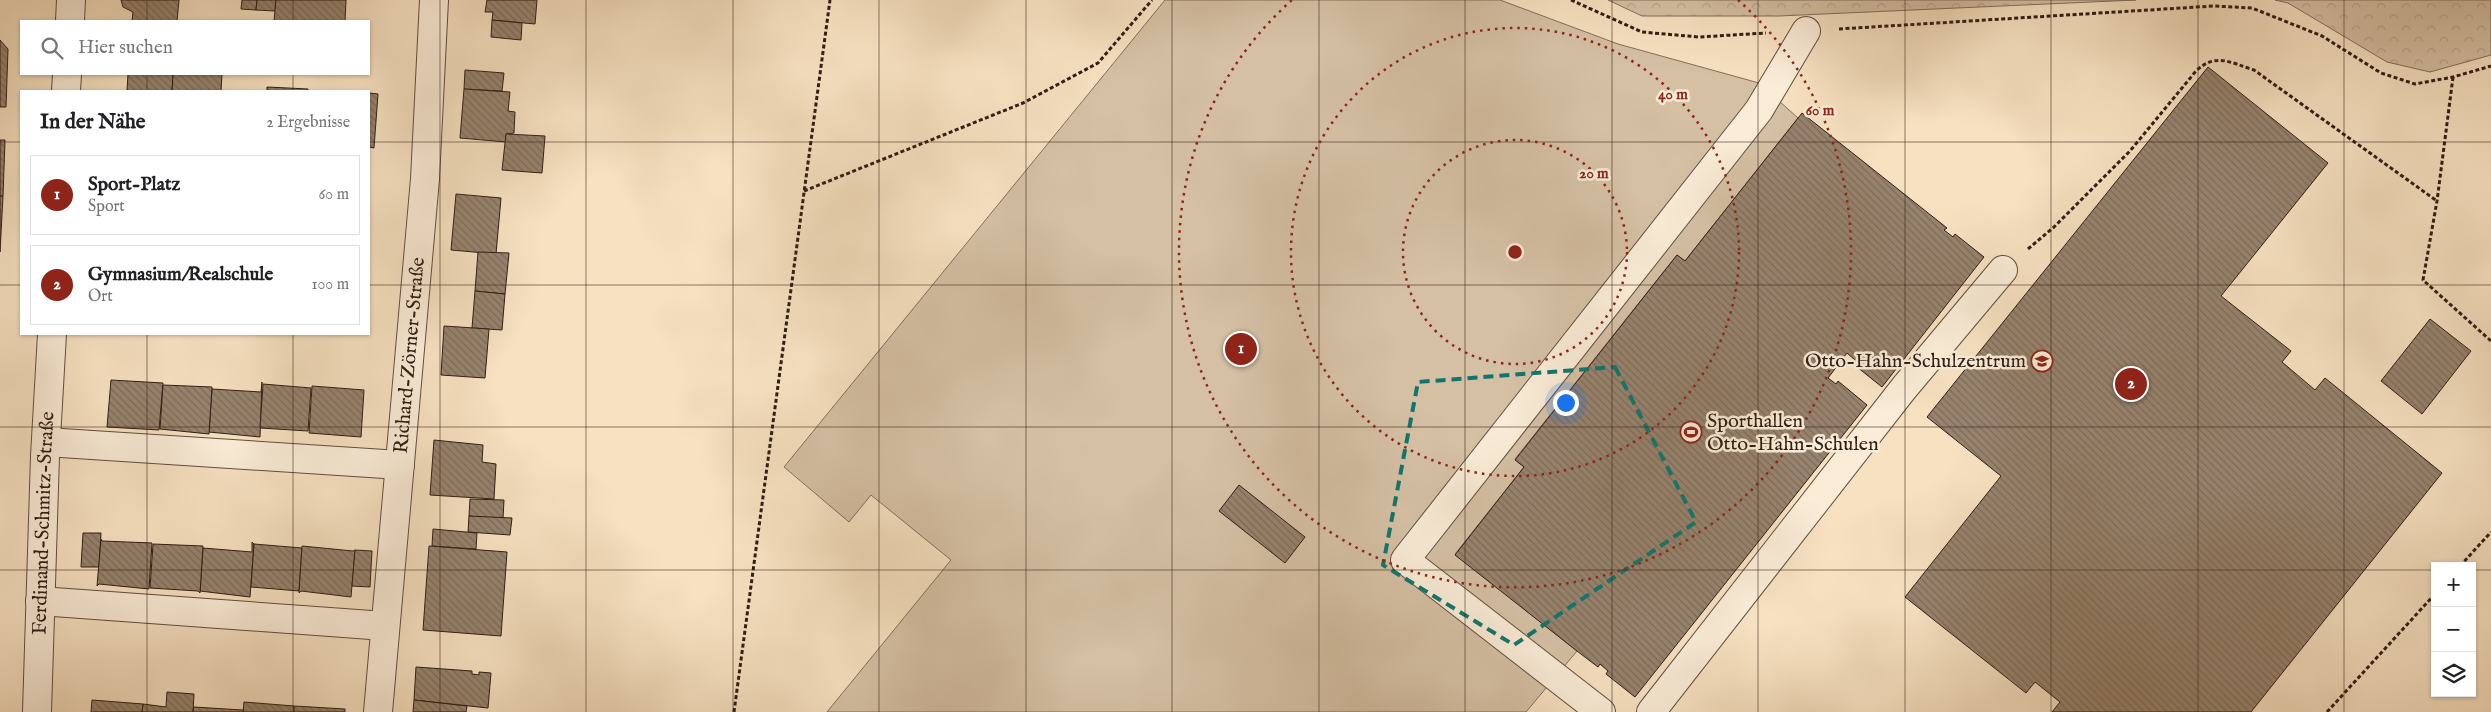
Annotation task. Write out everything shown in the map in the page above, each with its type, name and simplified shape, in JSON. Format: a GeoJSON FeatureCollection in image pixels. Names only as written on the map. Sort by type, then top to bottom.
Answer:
{"type":"FeatureCollection","features":[{"type":"Feature","properties":{"kind":"street"},"geometry":{"type":"LineString","coordinates":[[70,20],[71,0]]}},
{"type":"Feature","properties":{"kind":"street","name":"Richard-Zörner-Straße"},"geometry":{"type":"LineString","coordinates":[[378,712],[425,179],[434,0]]}},
{"type":"Feature","properties":{"kind":"street"},"geometry":{"type":"LineString","coordinates":[[1601,712],[1405,560],[1759,110],[1806,31]]}},
{"type":"Feature","properties":{"kind":"street"},"geometry":{"type":"LineString","coordinates":[[66,90],[67,75]]}},
{"type":"Feature","properties":{"kind":"street"},"geometry":{"type":"LineString","coordinates":[[1651,712],[1904,388],[2003,270]]}},
{"type":"Feature","properties":{"kind":"street","name":"Ferdinand-Schmitz-Straße"},"geometry":{"type":"LineString","coordinates":[[38,712],[40,601],[52,335]]}},
{"type":"Feature","properties":{"kind":"street"},"geometry":{"type":"LineString","coordinates":[[46,442],[400,465]]}},
{"type":"Feature","properties":{"kind":"street"},"geometry":{"type":"LineString","coordinates":[[40,601],[385,626]]}},
{"type":"Feature","properties":{"kind":"path"},"geometry":{"type":"LineString","coordinates":[[734,712],[830,0]]}},
{"type":"Feature","properties":{"kind":"path"},"geometry":{"type":"LineString","coordinates":[[804,192],[1023,103],[1098,63],[1152,0]]}},
{"type":"Feature","properties":{"kind":"path"},"geometry":{"type":"LineString","coordinates":[[1571,0],[1642,32],[1699,37],[2214,6],[2252,8],[2322,36],[2381,73],[2415,84],[2453,77],[2491,66]]}},
{"type":"Feature","properties":{"kind":"path"},"geometry":{"type":"LineString","coordinates":[[2003,270],[2054,227],[2130,151],[2200,67],[2205,63],[2220,59],[2254,70],[2437,201]]}},
{"type":"Feature","properties":{"kind":"path"},"geometry":{"type":"LineString","coordinates":[[2453,77],[2437,201],[2423,280],[2491,341]]}},
{"type":"Feature","properties":{"kind":"path"},"geometry":{"type":"LineString","coordinates":[[2464,562],[2491,532]]}},
{"type":"Feature","properties":{"kind":"path"},"geometry":{"type":"LineString","coordinates":[[2327,712],[2431,598]]}},
{"type":"Feature","properties":{"kind":"highlighted area"},"geometry":{"type":"Polygon","coordinates":[[[1615,367],[1696,522],[1514,645],[1383,565],[1418,382],[1615,367]]]}},
{"type":"Feature","properties":{"kind":"green space"},"geometry":{"type":"Polygon","coordinates":[[[1165,0],[1500,0],[1618,44],[1759,83],[1798,118],[1685,261],[1677,255],[1515,459],[1524,467],[1455,554],[1577,651],[1526,712],[827,712],[951,560],[871,495],[849,522],[784,467],[1165,0]]]}},
{"type":"Feature","properties":{"kind":"green space"},"geometry":{"type":"Polygon","coordinates":[[[1608,0],[2136,0],[1779,16],[1642,16],[1608,0]]]}},
{"type":"Feature","properties":{"kind":"green space"},"geometry":{"type":"Polygon","coordinates":[[[2275,0],[2491,0],[2491,55],[2430,72],[2387,62],[2288,3],[2275,0]]]}},
{"type":"Feature","properties":{"kind":"building"},"geometry":{"type":"Polygon","coordinates":[[[121,0],[179,0],[177,20],[132,20],[133,12],[123,7],[121,0]]]}},
{"type":"Feature","properties":{"kind":"building"},"geometry":{"type":"Polygon","coordinates":[[[242,0],[257,0],[256,10],[241,9],[242,0]]]}},
{"type":"Feature","properties":{"kind":"building"},"geometry":{"type":"Polygon","coordinates":[[[257,0],[276,0],[275,11],[256,10],[257,0]]]}},
{"type":"Feature","properties":{"kind":"building"},"geometry":{"type":"Polygon","coordinates":[[[276,0],[346,0],[345,20],[274,20],[276,0]]]}},
{"type":"Feature","properties":{"kind":"building"},"geometry":{"type":"Polygon","coordinates":[[[487,0],[537,0],[535,24],[492,20],[493,12],[485,12],[487,0]]]}},
{"type":"Feature","properties":{"kind":"building"},"geometry":{"type":"Polygon","coordinates":[[[492,20],[522,23],[521,40],[491,37],[492,20]]]}},
{"type":"Feature","properties":{"kind":"building"},"geometry":{"type":"Polygon","coordinates":[[[0,40],[8,49],[6,107],[0,107],[0,40]]]}},
{"type":"Feature","properties":{"kind":"building"},"geometry":{"type":"Polygon","coordinates":[[[2208,67],[2328,163],[2221,296],[2291,351],[2282,362],[2315,390],[2325,378],[2442,473],[2251,712],[2052,712],[2060,702],[2035,682],[2026,693],[1905,597],[2001,476],[1927,417],[2208,67]]]}},
{"type":"Feature","properties":{"kind":"building"},"geometry":{"type":"Polygon","coordinates":[[[465,70],[504,73],[502,91],[464,89],[465,70]]]}},
{"type":"Feature","properties":{"kind":"building"},"geometry":{"type":"Polygon","coordinates":[[[128,75],[173,75],[172,90],[127,90],[128,75]]]}},
{"type":"Feature","properties":{"kind":"building"},"geometry":{"type":"Polygon","coordinates":[[[173,75],[222,75],[221,90],[172,90],[173,75]]]}},
{"type":"Feature","properties":{"kind":"building"},"geometry":{"type":"Polygon","coordinates":[[[267,87],[308,89],[308,90],[267,90],[267,87]]]}},
{"type":"Feature","properties":{"kind":"building"},"geometry":{"type":"Polygon","coordinates":[[[464,89],[510,92],[508,111],[515,112],[514,133],[506,134],[506,142],[460,138],[464,89]]]}},
{"type":"Feature","properties":{"kind":"building"},"geometry":{"type":"Polygon","coordinates":[[[370,93],[378,94],[374,148],[370,147],[370,93]]]}},
{"type":"Feature","properties":{"kind":"building","name":"Sporthallen Otto-Hahn-Schulen"},"geometry":{"type":"Polygon","coordinates":[[[1802,113],[1947,228],[1944,230],[1953,237],[1955,234],[1984,257],[1882,387],[1852,363],[1855,360],[1847,353],[1828,378],[1836,384],[1838,381],[1867,405],[1635,697],[1606,674],[1608,671],[1600,664],[1598,667],[1455,555],[1524,467],[1515,460],[1677,255],[1685,261],[1802,113]]]}},
{"type":"Feature","properties":{"kind":"building"},"geometry":{"type":"Polygon","coordinates":[[[506,134],[545,136],[542,173],[502,170],[506,134]]]}},
{"type":"Feature","properties":{"kind":"building"},"geometry":{"type":"Polygon","coordinates":[[[0,140],[5,140],[3,196],[0,196],[0,140]]]}},
{"type":"Feature","properties":{"kind":"building"},"geometry":{"type":"Polygon","coordinates":[[[456,194],[501,198],[496,254],[451,250],[456,194]]]}},
{"type":"Feature","properties":{"kind":"building"},"geometry":{"type":"Polygon","coordinates":[[[0,196],[3,196],[0,252],[0,196]]]}},
{"type":"Feature","properties":{"kind":"building"},"geometry":{"type":"Polygon","coordinates":[[[478,252],[509,253],[505,294],[475,291],[478,252]]]}},
{"type":"Feature","properties":{"kind":"building"},"geometry":{"type":"Polygon","coordinates":[[[475,291],[505,294],[502,330],[472,328],[475,291]]]}},
{"type":"Feature","properties":{"kind":"building"},"geometry":{"type":"Polygon","coordinates":[[[2430,319],[2471,351],[2422,414],[2381,381],[2430,319]]]}},
{"type":"Feature","properties":{"kind":"building"},"geometry":{"type":"Polygon","coordinates":[[[444,326],[489,329],[485,378],[441,375],[444,326]]]}},
{"type":"Feature","properties":{"kind":"building"},"geometry":{"type":"Polygon","coordinates":[[[111,380],[163,383],[159,430],[107,427],[111,380]]]}},
{"type":"Feature","properties":{"kind":"building"},"geometry":{"type":"Polygon","coordinates":[[[262,382],[260,437],[209,432],[212,389],[261,392],[262,382]]]}},
{"type":"Feature","properties":{"kind":"building"},"geometry":{"type":"Polygon","coordinates":[[[263,384],[311,388],[308,431],[260,428],[263,384]]]}},
{"type":"Feature","properties":{"kind":"building"},"geometry":{"type":"Polygon","coordinates":[[[163,385],[212,387],[209,434],[160,429],[163,385]]]}},
{"type":"Feature","properties":{"kind":"building"},"geometry":{"type":"Polygon","coordinates":[[[312,386],[364,390],[361,437],[309,433],[312,386]]]}},
{"type":"Feature","properties":{"kind":"building"},"geometry":{"type":"Polygon","coordinates":[[[434,440],[483,445],[482,462],[496,464],[494,499],[430,495],[434,440]]]}},
{"type":"Feature","properties":{"kind":"building"},"geometry":{"type":"Polygon","coordinates":[[[1239,485],[1305,537],[1285,563],[1219,511],[1239,485]]]}},
{"type":"Feature","properties":{"kind":"building"},"geometry":{"type":"Polygon","coordinates":[[[470,499],[504,500],[503,519],[469,516],[470,499]]]}},
{"type":"Feature","properties":{"kind":"building"},"geometry":{"type":"Polygon","coordinates":[[[469,516],[512,518],[510,535],[468,532],[469,516]]]}},
{"type":"Feature","properties":{"kind":"building"},"geometry":{"type":"Polygon","coordinates":[[[433,529],[477,533],[476,549],[432,546],[433,529]]]}},
{"type":"Feature","properties":{"kind":"building"},"geometry":{"type":"Polygon","coordinates":[[[83,533],[101,533],[99,567],[81,567],[83,533]]]}},
{"type":"Feature","properties":{"kind":"building"},"geometry":{"type":"Polygon","coordinates":[[[101,539],[102,541],[152,543],[149,589],[99,584],[97,586],[101,539]]]}},
{"type":"Feature","properties":{"kind":"building"},"geometry":{"type":"Polygon","coordinates":[[[252,542],[254,544],[250,597],[200,591],[203,548],[252,552],[252,542]]]}},
{"type":"Feature","properties":{"kind":"building"},"geometry":{"type":"Polygon","coordinates":[[[153,544],[203,546],[200,593],[198,591],[150,588],[153,544]]]}},
{"type":"Feature","properties":{"kind":"building"},"geometry":{"type":"Polygon","coordinates":[[[254,544],[302,548],[299,591],[251,587],[254,544]]]}},
{"type":"Feature","properties":{"kind":"building"},"geometry":{"type":"Polygon","coordinates":[[[302,546],[355,550],[351,597],[301,591],[299,593],[302,546]]]}},
{"type":"Feature","properties":{"kind":"building"},"geometry":{"type":"Polygon","coordinates":[[[429,546],[507,552],[501,636],[423,630],[429,546]]]}},
{"type":"Feature","properties":{"kind":"building"},"geometry":{"type":"Polygon","coordinates":[[[355,550],[372,551],[370,587],[352,586],[355,550]]]}},
{"type":"Feature","properties":{"kind":"building"},"geometry":{"type":"Polygon","coordinates":[[[416,667],[472,671],[472,674],[479,675],[479,672],[491,673],[488,708],[414,700],[416,667]]]}},
{"type":"Feature","properties":{"kind":"building"},"geometry":{"type":"Polygon","coordinates":[[[167,692],[194,694],[193,712],[142,712],[143,704],[166,707],[167,692]]]}},
{"type":"Feature","properties":{"kind":"building"},"geometry":{"type":"Polygon","coordinates":[[[92,700],[143,704],[142,712],[91,712],[92,700]]]}},
{"type":"Feature","properties":{"kind":"building"},"geometry":{"type":"Polygon","coordinates":[[[414,700],[467,706],[466,712],[413,712],[414,700]]]}},
{"type":"Feature","properties":{"kind":"building"},"geometry":{"type":"Polygon","coordinates":[[[244,702],[294,706],[294,712],[243,712],[244,702]]]}},
{"type":"Feature","properties":{"kind":"building"},"geometry":{"type":"Polygon","coordinates":[[[294,706],[345,709],[345,712],[294,712],[294,706]]]}},
{"type":"Feature","properties":{"kind":"building"},"geometry":{"type":"Polygon","coordinates":[[[194,707],[243,710],[243,712],[193,712],[194,707]]]}},
{"type":"Feature","properties":{"kind":"place","name":"Sport-Platz"},"geometry":{"type":"Point","coordinates":[1241,349]}},
{"type":"Feature","properties":{"kind":"place","name":"Otto-Hahn-Schulzentrum"},"geometry":{"type":"Point","coordinates":[2042,361]}},
{"type":"Feature","properties":{"kind":"place","name":"Gymnasium/Realschule"},"geometry":{"type":"Point","coordinates":[2131,384]}},
{"type":"Feature","properties":{"kind":"place","name":"Sporthallen Otto-Hahn-Schulen"},"geometry":{"type":"Point","coordinates":[1691,432]}}]}
